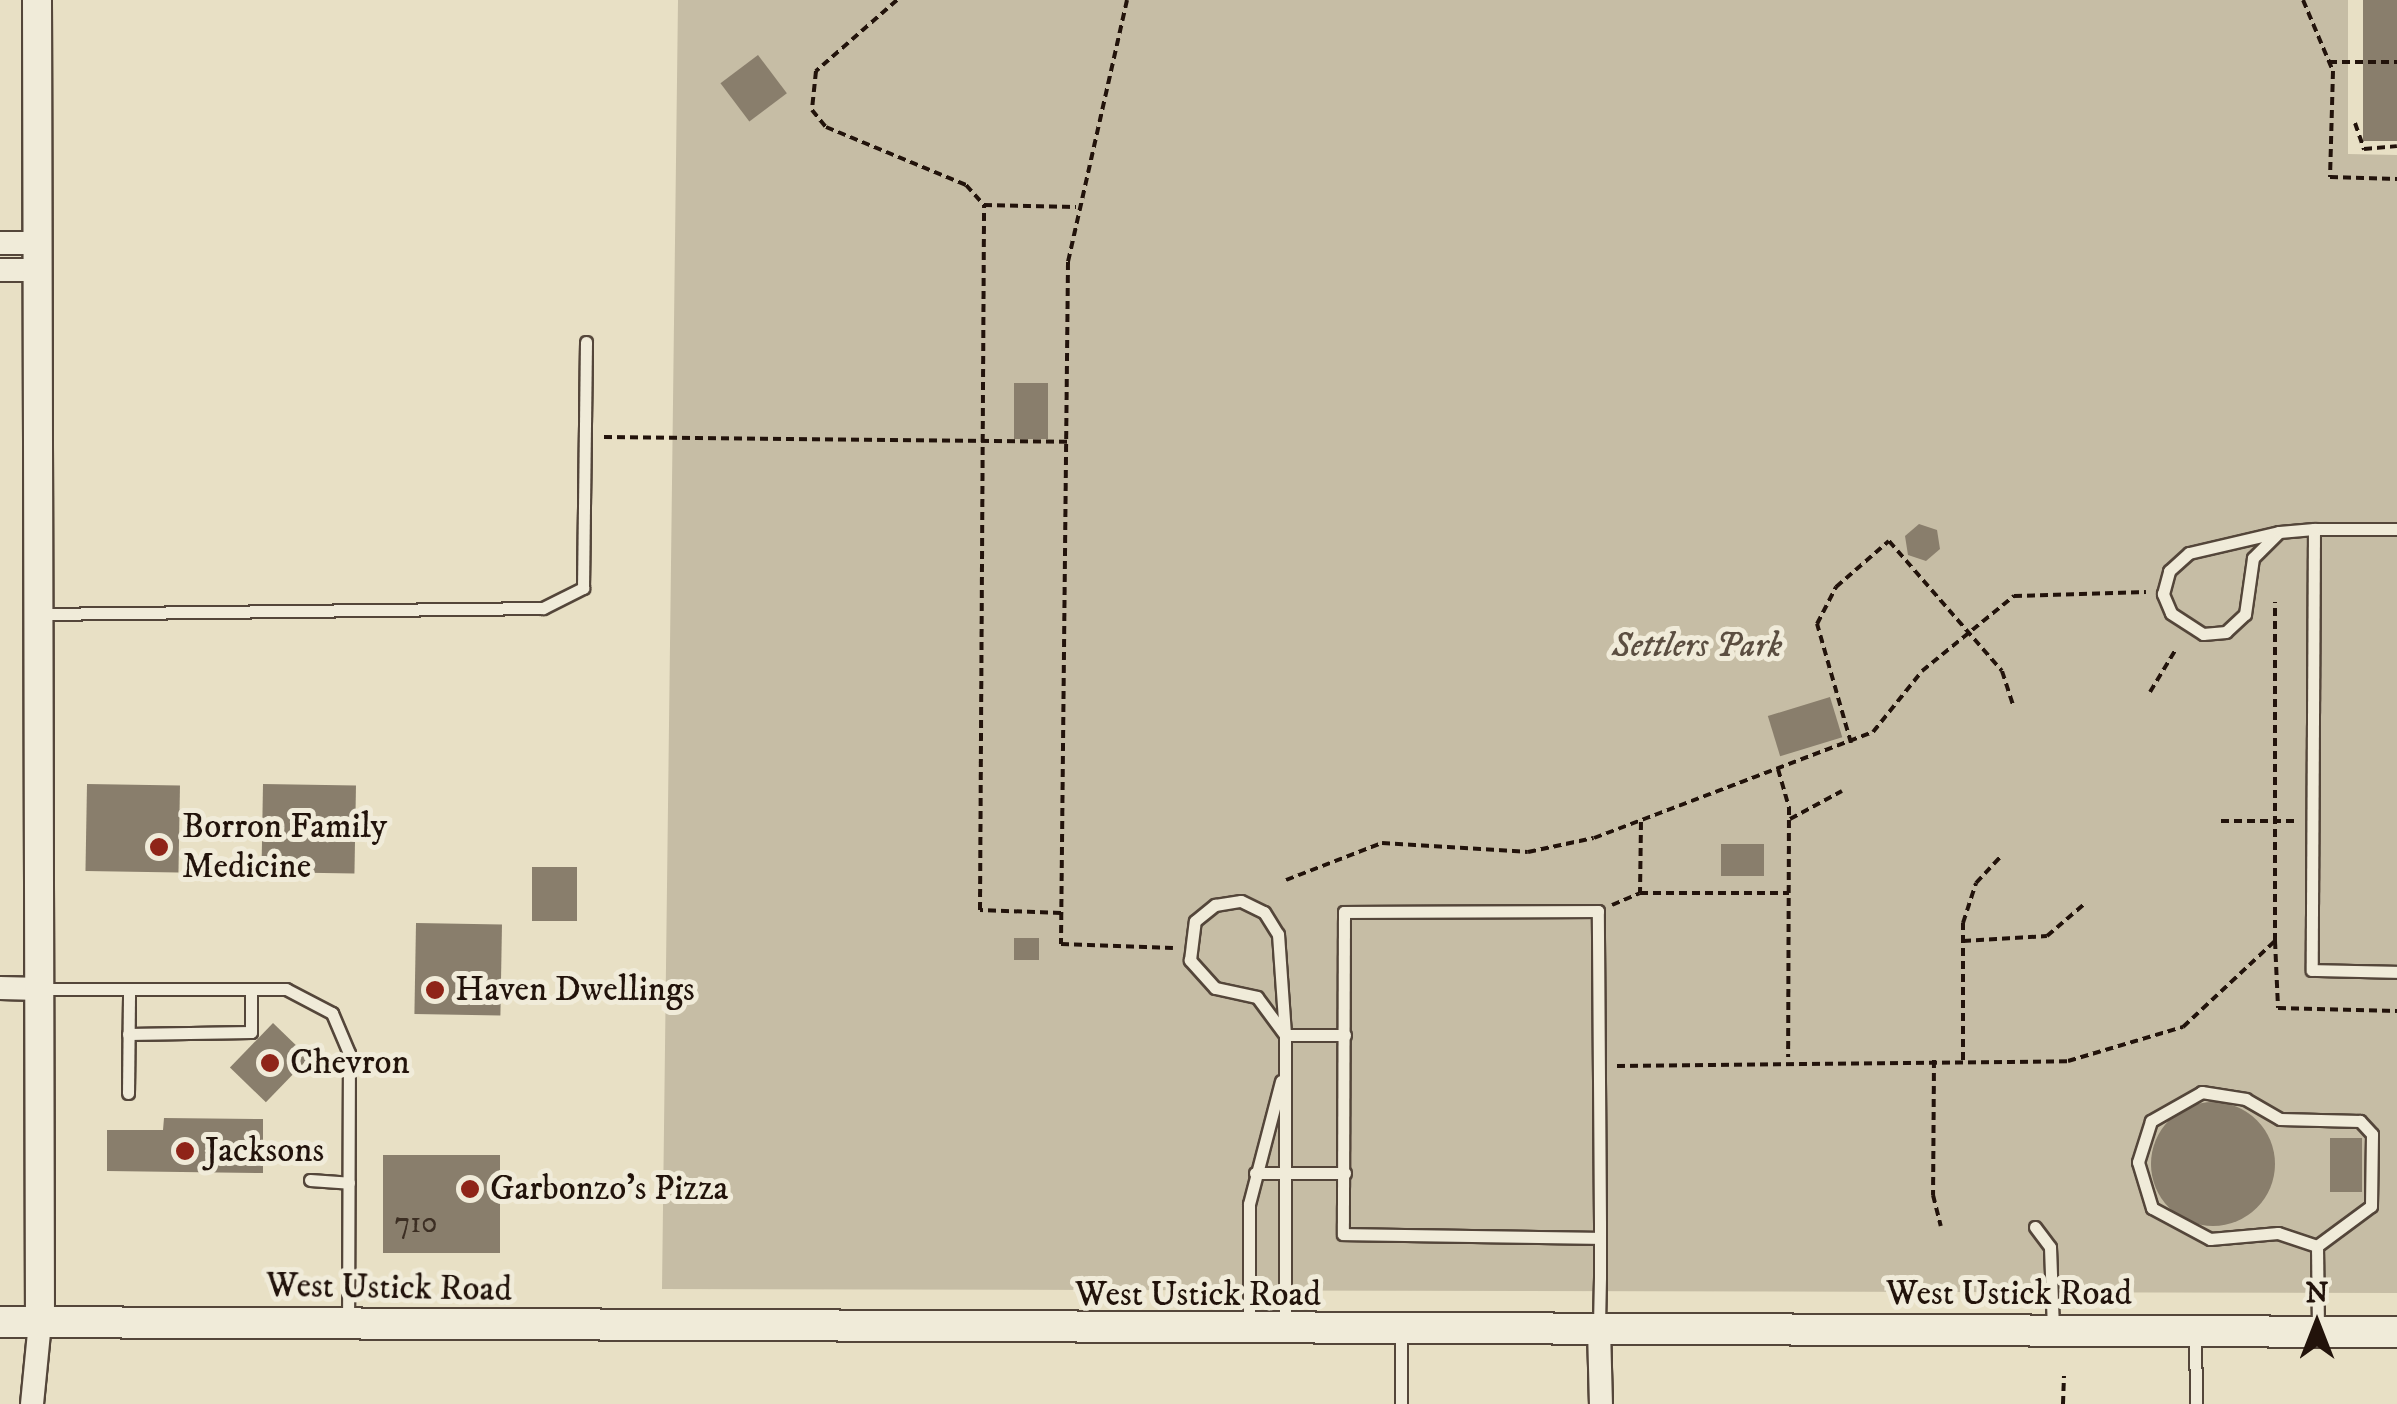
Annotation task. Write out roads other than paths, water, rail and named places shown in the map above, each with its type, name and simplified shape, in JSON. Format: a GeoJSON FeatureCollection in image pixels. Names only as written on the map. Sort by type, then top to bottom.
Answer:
{"type":"FeatureCollection","features":[{"type":"Feature","properties":{"kind":"main road","name":"West Ustick Road"},"geometry":{"type":"LineString","coordinates":[[0,1322],[1284,1333],[2397,1332]]}},
{"type":"Feature","properties":{"kind":"street"},"geometry":{"type":"LineString","coordinates":[[32,1404],[40,1322],[37,0]]}},
{"type":"Feature","properties":{"kind":"street"},"geometry":{"type":"LineString","coordinates":[[0,243],[36,257]]}},
{"type":"Feature","properties":{"kind":"street"},"geometry":{"type":"LineString","coordinates":[[0,270],[36,257]]}},
{"type":"Feature","properties":{"kind":"street"},"geometry":{"type":"LineString","coordinates":[[0,988],[40,988]]}},
{"type":"Feature","properties":{"kind":"street"},"geometry":{"type":"LineString","coordinates":[[1599,1330],[1601,1404]]}},
{"type":"Feature","properties":{"kind":"lane"},"geometry":{"type":"LineString","coordinates":[[39,614],[543,608],[583,588],[586,342]]}},
{"type":"Feature","properties":{"kind":"lane"},"geometry":{"type":"LineString","coordinates":[[2279,532],[2253,558],[2245,614],[2226,632],[2185,627],[2163,594],[2190,553],[2279,532],[2397,529]]}},
{"type":"Feature","properties":{"kind":"lane"},"geometry":{"type":"LineString","coordinates":[[2314,530],[2312,970],[2397,972]]}},
{"type":"Feature","properties":{"kind":"lane"},"geometry":{"type":"LineString","coordinates":[[1284,1333],[1285,1035],[1278,934],[1264,912],[1240,901],[1215,905],[1195,922],[1188,946],[1204,981],[1257,998],[1285,1035]]}},
{"type":"Feature","properties":{"kind":"lane"},"geometry":{"type":"LineString","coordinates":[[1599,1330],[1600,1238],[1598,911],[1344,912],[1343,1234],[1600,1238]]}},
{"type":"Feature","properties":{"kind":"lane"},"geometry":{"type":"LineString","coordinates":[[40,988],[251,989],[317,1001],[346,1038],[348,1324]]}},
{"type":"Feature","properties":{"kind":"lane"},"geometry":{"type":"LineString","coordinates":[[128,1093],[129,989]]}},
{"type":"Feature","properties":{"kind":"lane"},"geometry":{"type":"LineString","coordinates":[[128,1034],[251,1032],[251,989]]}},
{"type":"Feature","properties":{"kind":"lane"},"geometry":{"type":"LineString","coordinates":[[1285,1035],[1345,1035]]}},
{"type":"Feature","properties":{"kind":"lane"},"geometry":{"type":"LineString","coordinates":[[1249,1332],[1255,1172],[1285,1067]]}},
{"type":"Feature","properties":{"kind":"lane"},"geometry":{"type":"LineString","coordinates":[[2202,1092],[2246,1098],[2280,1119],[2360,1122],[2372,1134],[2371,1206],[2317,1246],[2278,1233],[2210,1239],[2174,1225],[2152,1208],[2140,1179],[2140,1141],[2151,1121],[2202,1092]]}},
{"type":"Feature","properties":{"kind":"lane"},"geometry":{"type":"LineString","coordinates":[[1255,1172],[1345,1172]]}},
{"type":"Feature","properties":{"kind":"lane"},"geometry":{"type":"LineString","coordinates":[[310,1180],[348,1183]]}},
{"type":"Feature","properties":{"kind":"lane"},"geometry":{"type":"LineString","coordinates":[[2035,1227],[2050,1246],[2053,1332]]}},
{"type":"Feature","properties":{"kind":"lane"},"geometry":{"type":"LineString","coordinates":[[2317,1246],[2318,1332]]}},
{"type":"Feature","properties":{"kind":"lane"},"geometry":{"type":"LineString","coordinates":[[1401,1331],[1402,1404]]}},
{"type":"Feature","properties":{"kind":"lane"},"geometry":{"type":"LineString","coordinates":[[2195,1332],[2196,1404]]}},
{"type":"Feature","properties":{"kind":"place","name":"Borron Family Medicine"},"geometry":{"type":"Point","coordinates":[159,847]}},
{"type":"Feature","properties":{"kind":"place","name":"Haven Dwellings"},"geometry":{"type":"Point","coordinates":[435,990]}},
{"type":"Feature","properties":{"kind":"place","name":"Chevron"},"geometry":{"type":"Point","coordinates":[270,1063]}},
{"type":"Feature","properties":{"kind":"place","name":"Jacksons"},"geometry":{"type":"Point","coordinates":[185,1151]}},
{"type":"Feature","properties":{"kind":"place","name":"Garbonzo's Pizza"},"geometry":{"type":"Point","coordinates":[470,1189]}},
{"type":"Feature","properties":{"kind":"park label","name":"Settlers Park"},"geometry":{"type":"Point","coordinates":[1697,646]}}]}
